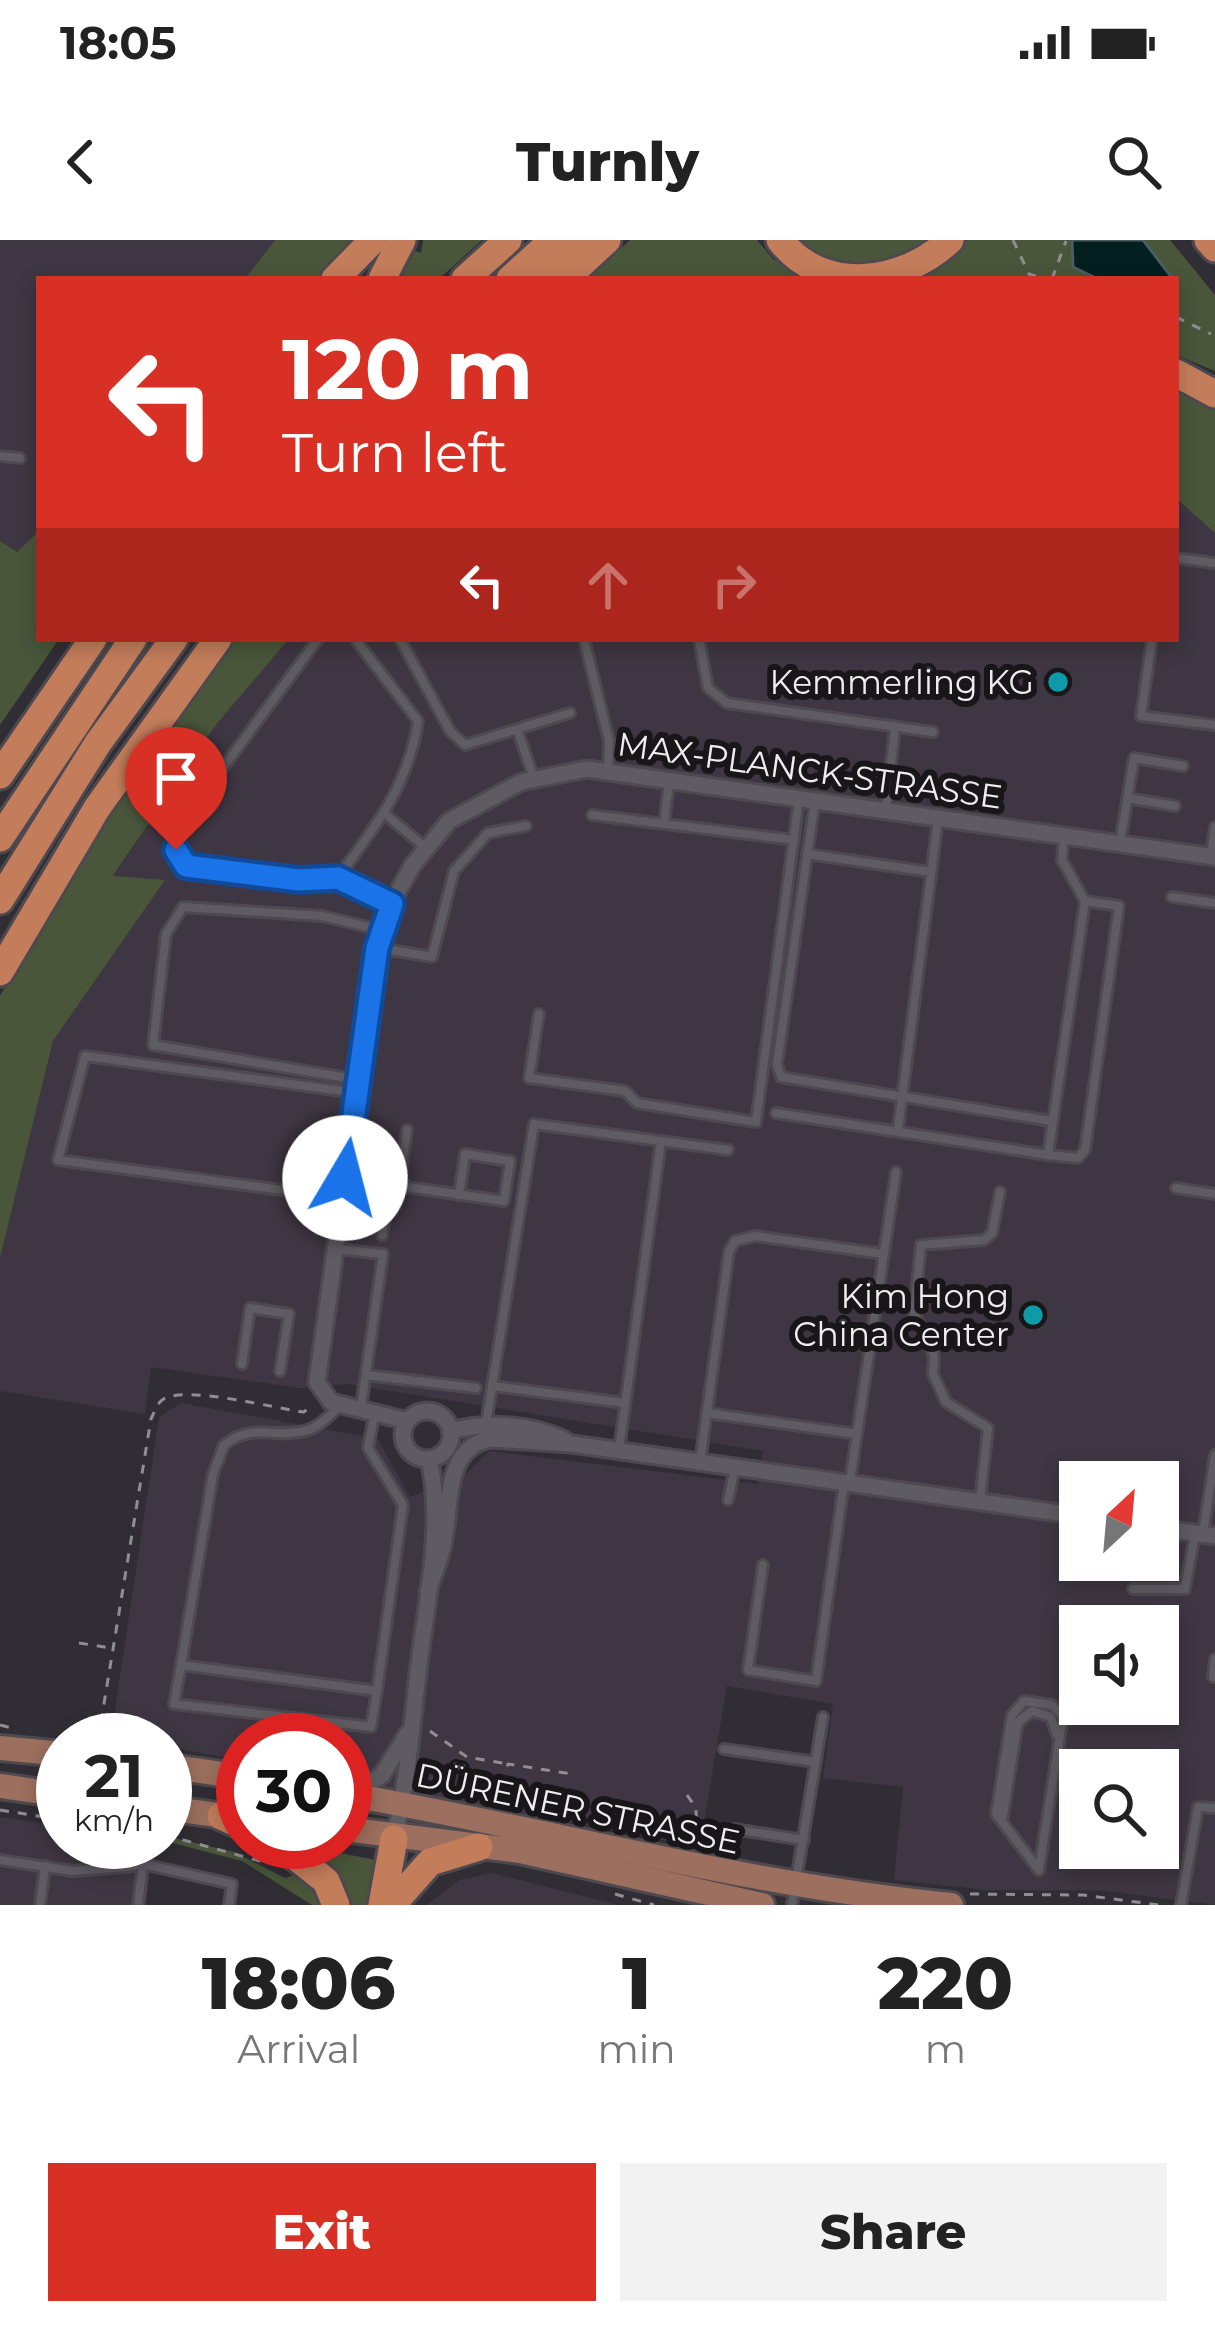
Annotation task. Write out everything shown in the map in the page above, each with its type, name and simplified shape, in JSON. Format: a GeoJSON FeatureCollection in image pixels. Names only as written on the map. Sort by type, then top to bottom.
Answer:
{"type":"FeatureCollection","features":[{"type":"Feature","properties":{"kind":"highway"},"geometry":{"type":"LineString","coordinates":[[338,276],[374,240]]}},
{"type":"Feature","properties":{"kind":"highway"},"geometry":{"type":"LineString","coordinates":[[468,276],[508,240]]}},
{"type":"Feature","properties":{"kind":"highway"},"geometry":{"type":"LineString","coordinates":[[513,276],[553,240]]}},
{"type":"Feature","properties":{"kind":"highway"},"geometry":{"type":"LineString","coordinates":[[547,276],[579,240]]}},
{"type":"Feature","properties":{"kind":"highway"},"geometry":{"type":"LineString","coordinates":[[568,276],[607,240]]}},
{"type":"Feature","properties":{"kind":"highway"},"geometry":{"type":"LineString","coordinates":[[780,240],[815,268],[853,276]]}},
{"type":"Feature","properties":{"kind":"highway"},"geometry":{"type":"LineString","coordinates":[[881,276],[904,271],[950,240]]}},
{"type":"Feature","properties":{"kind":"highway"},"geometry":{"type":"LineString","coordinates":[[1208,240],[1215,248]]}},
{"type":"Feature","properties":{"kind":"highway"},"geometry":{"type":"LineString","coordinates":[[1179,375],[1215,394]]}},
{"type":"Feature","properties":{"kind":"highway"},"geometry":{"type":"LineString","coordinates":[[0,838],[131,642]]}},
{"type":"Feature","properties":{"kind":"highway"},"geometry":{"type":"LineString","coordinates":[[0,900],[98,743],[171,642]]}},
{"type":"Feature","properties":{"kind":"highway"},"geometry":{"type":"LineString","coordinates":[[0,972],[97,808],[216,642]]}},
{"type":"Feature","properties":{"kind":"highway"},"geometry":{"type":"LineString","coordinates":[[0,776],[89,643]]}},
{"type":"Feature","properties":{"kind":"highway"},"geometry":{"type":"LineString","coordinates":[[382,1905],[394,1839]]}},
{"type":"Feature","properties":{"kind":"highway"},"geometry":{"type":"LineString","coordinates":[[392,1905],[430,1862],[479,1847]]}},
{"type":"Feature","properties":{"kind":"highway"},"geometry":{"type":"LineString","coordinates":[[311,1869],[326,1881],[336,1905]]}},
{"type":"Feature","properties":{"kind":"main road"},"geometry":{"type":"LineString","coordinates":[[0,1748],[36,1751]]}},
{"type":"Feature","properties":{"kind":"main road"},"geometry":{"type":"LineString","coordinates":[[0,1786],[36,1791]]}},
{"type":"Feature","properties":{"kind":"main road","name":"DÜRENER STRASSE"},"geometry":{"type":"LineString","coordinates":[[372,1799],[794,1895],[951,1905]]}},
{"type":"Feature","properties":{"kind":"main road","name":"DÜRENER STRASSE"},"geometry":{"type":"LineString","coordinates":[[372,1835],[479,1847],[763,1905]]}},
{"type":"Feature","properties":{"kind":"street","name":"MAX-PLANCK-STRASSE"},"geometry":{"type":"LineString","coordinates":[[321,1394],[316,1382],[380,939],[392,904],[427,848],[449,821],[481,800],[534,779],[587,769],[1213,857]]}},
{"type":"Feature","properties":{"kind":"street"},"geometry":{"type":"LineString","coordinates":[[321,1394],[340,1406],[368,1408],[406,1421],[431,1411],[442,1416],[451,1431],[446,1449],[429,1459]]}},
{"type":"Feature","properties":{"kind":"street"},"geometry":{"type":"LineString","coordinates":[[406,1421],[406,1448],[429,1459]]}},
{"type":"Feature","properties":{"kind":"street"},"geometry":{"type":"LineString","coordinates":[[451,1431],[486,1424],[548,1432],[572,1444]]}},
{"type":"Feature","properties":{"kind":"street"},"geometry":{"type":"LineString","coordinates":[[428,1591],[443,1546],[453,1476],[466,1450],[490,1439],[572,1444],[1059,1513]]}},
{"type":"Feature","properties":{"kind":"street"},"geometry":{"type":"LineString","coordinates":[[394,1839],[403,1804],[428,1591],[435,1485],[429,1459]]}},
{"type":"Feature","properties":{"kind":"street"},"geometry":{"type":"LineString","coordinates":[[372,1781],[382,1775],[412,1725]]}},
{"type":"Feature","properties":{"kind":"lane"},"geometry":{"type":"LineString","coordinates":[[0,456],[20,458]]}},
{"type":"Feature","properties":{"kind":"lane"},"geometry":{"type":"LineString","coordinates":[[1179,559],[1215,563]]}},
{"type":"Feature","properties":{"kind":"lane"},"geometry":{"type":"LineString","coordinates":[[316,642],[178,829],[176,850],[186,866],[299,880],[338,878],[392,904]]}},
{"type":"Feature","properties":{"kind":"lane"},"geometry":{"type":"LineString","coordinates":[[338,878],[386,814],[413,760],[418,721],[357,642]]}},
{"type":"Feature","properties":{"kind":"lane"},"geometry":{"type":"LineString","coordinates":[[402,642],[450,730],[465,745],[570,713]]}},
{"type":"Feature","properties":{"kind":"lane"},"geometry":{"type":"LineString","coordinates":[[585,642],[609,741],[608,772]]}},
{"type":"Feature","properties":{"kind":"lane"},"geometry":{"type":"LineString","coordinates":[[699,642],[708,688],[727,703],[933,732]]}},
{"type":"Feature","properties":{"kind":"lane"},"geometry":{"type":"LineString","coordinates":[[1152,642],[1141,716],[1215,725]]}},
{"type":"Feature","properties":{"kind":"lane"},"geometry":{"type":"LineString","coordinates":[[886,811],[896,727]]}},
{"type":"Feature","properties":{"kind":"lane"},"geometry":{"type":"LineString","coordinates":[[517,729],[534,779]]}},
{"type":"Feature","properties":{"kind":"lane"},"geometry":{"type":"LineString","coordinates":[[1120,844],[1134,758],[1183,766]]}},
{"type":"Feature","properties":{"kind":"lane"},"geometry":{"type":"LineString","coordinates":[[664,824],[669,781]]}},
{"type":"Feature","properties":{"kind":"lane"},"geometry":{"type":"LineString","coordinates":[[1127,798],[1175,806]]}},
{"type":"Feature","properties":{"kind":"lane"},"geometry":{"type":"LineString","coordinates":[[539,1014],[529,1078],[625,1091],[637,1103],[756,1122],[794,840],[807,800]]}},
{"type":"Feature","properties":{"kind":"lane"},"geometry":{"type":"LineString","coordinates":[[807,800],[807,854],[777,1064],[781,1077],[1051,1121]]}},
{"type":"Feature","properties":{"kind":"lane"},"geometry":{"type":"LineString","coordinates":[[386,814],[427,848]]}},
{"type":"Feature","properties":{"kind":"lane"},"geometry":{"type":"LineString","coordinates":[[592,814],[794,840]]}},
{"type":"Feature","properties":{"kind":"lane"},"geometry":{"type":"LineString","coordinates":[[898,1129],[938,819]]}},
{"type":"Feature","properties":{"kind":"lane"},"geometry":{"type":"LineString","coordinates":[[358,1086],[153,1045],[166,934],[183,907],[322,916],[432,957],[454,871],[488,833],[526,826]]}},
{"type":"Feature","properties":{"kind":"lane"},"geometry":{"type":"LineString","coordinates":[[1213,857],[1215,827]]}},
{"type":"Feature","properties":{"kind":"lane"},"geometry":{"type":"LineString","coordinates":[[1048,1155],[1084,901],[1061,860],[1064,836]]}},
{"type":"Feature","properties":{"kind":"lane"},"geometry":{"type":"LineString","coordinates":[[807,854],[931,872]]}},
{"type":"Feature","properties":{"kind":"lane"},"geometry":{"type":"LineString","coordinates":[[1172,897],[1215,903]]}},
{"type":"Feature","properties":{"kind":"lane"},"geometry":{"type":"LineString","coordinates":[[776,1113],[1078,1158],[1088,1128],[1119,906],[1084,901]]}},
{"type":"Feature","properties":{"kind":"lane"},"geometry":{"type":"LineString","coordinates":[[342,1198],[58,1160],[85,1057],[358,1086]]}},
{"type":"Feature","properties":{"kind":"lane"},"geometry":{"type":"LineString","coordinates":[[486,1424],[534,1124],[728,1150]]}},
{"type":"Feature","properties":{"kind":"lane"},"geometry":{"type":"LineString","coordinates":[[382,1235],[407,1130]]}},
{"type":"Feature","properties":{"kind":"lane"},"geometry":{"type":"LineString","coordinates":[[619,1452],[661,1141]]}},
{"type":"Feature","properties":{"kind":"lane"},"geometry":{"type":"LineString","coordinates":[[345,1178],[459,1195],[504,1201],[510,1161],[465,1154],[459,1195]]}},
{"type":"Feature","properties":{"kind":"lane"},"geometry":{"type":"LineString","coordinates":[[763,1565],[748,1670],[816,1681],[896,1172]]}},
{"type":"Feature","properties":{"kind":"lane"},"geometry":{"type":"LineString","coordinates":[[1176,1188],[1215,1194]]}},
{"type":"Feature","properties":{"kind":"lane"},"geometry":{"type":"LineString","coordinates":[[980,1502],[988,1428],[946,1402],[913,1298],[921,1245],[984,1240],[992,1233],[1000,1192]]}},
{"type":"Feature","properties":{"kind":"lane"},"geometry":{"type":"LineString","coordinates":[[700,1462],[729,1252],[735,1241],[754,1236],[884,1254]]}},
{"type":"Feature","properties":{"kind":"lane"},"geometry":{"type":"LineString","coordinates":[[335,1249],[383,1254],[366,1375],[368,1448],[403,1505],[371,1727],[348,1729],[174,1704],[213,1474],[224,1445],[255,1428],[294,1433],[315,1428],[340,1406]]}},
{"type":"Feature","properties":{"kind":"lane"},"geometry":{"type":"LineString","coordinates":[[242,1364],[250,1308],[289,1314],[280,1371]]}},
{"type":"Feature","properties":{"kind":"lane"},"geometry":{"type":"LineString","coordinates":[[366,1375],[476,1388]]}},
{"type":"Feature","properties":{"kind":"lane"},"geometry":{"type":"LineString","coordinates":[[492,1386],[626,1403]]}},
{"type":"Feature","properties":{"kind":"lane"},"geometry":{"type":"LineString","coordinates":[[707,1413],[857,1434]]}},
{"type":"Feature","properties":{"kind":"lane"},"geometry":{"type":"LineString","coordinates":[[1133,1589],[1185,1589],[1204,1534],[1215,1455]]}},
{"type":"Feature","properties":{"kind":"lane"},"geometry":{"type":"LineString","coordinates":[[728,1499],[736,1467]]}},
{"type":"Feature","properties":{"kind":"lane"},"geometry":{"type":"LineString","coordinates":[[1213,1677],[1215,1659]]}},
{"type":"Feature","properties":{"kind":"lane"},"geometry":{"type":"LineString","coordinates":[[181,1665],[377,1691]]}},
{"type":"Feature","properties":{"kind":"lane"},"geometry":{"type":"LineString","coordinates":[[1024,1701],[1058,1708],[1063,1716],[1060,1742],[1040,1870],[996,1814],[1018,1705],[1024,1701]]}},
{"type":"Feature","properties":{"kind":"lane"},"geometry":{"type":"LineString","coordinates":[[794,1895],[824,1717]]}},
{"type":"Feature","properties":{"kind":"lane"},"geometry":{"type":"LineString","coordinates":[[724,1749],[816,1762]]}},
{"type":"Feature","properties":{"kind":"lane"},"geometry":{"type":"LineString","coordinates":[[1180,1905],[1198,1807],[1215,1808]]}},
{"type":"Feature","properties":{"kind":"lane"},"geometry":{"type":"LineString","coordinates":[[734,1829],[804,1840]]}},
{"type":"Feature","properties":{"kind":"lane"},"geometry":{"type":"LineString","coordinates":[[0,1860],[36,1866]]}},
{"type":"Feature","properties":{"kind":"lane"},"geometry":{"type":"LineString","coordinates":[[40,1905],[44,1869]]}},
{"type":"Feature","properties":{"kind":"lane"},"geometry":{"type":"LineString","coordinates":[[138,1905],[142,1869]]}},
{"type":"Feature","properties":{"kind":"lane"},"geometry":{"type":"LineString","coordinates":[[165,1869],[232,1884],[229,1905]]}},
{"type":"Feature","properties":{"kind":"path"},"geometry":{"type":"LineString","coordinates":[[1013,240],[1029,274],[1037,276]]}},
{"type":"Feature","properties":{"kind":"path"},"geometry":{"type":"LineString","coordinates":[[1050,276],[1066,241]]}},
{"type":"Feature","properties":{"kind":"path"},"geometry":{"type":"LineString","coordinates":[[1179,318],[1211,334]]}},
{"type":"Feature","properties":{"kind":"path"},"geometry":{"type":"LineString","coordinates":[[102,1713],[151,1418],[161,1400],[176,1394],[207,1396],[304,1412],[321,1394]]}},
{"type":"Feature","properties":{"kind":"path"},"geometry":{"type":"LineString","coordinates":[[79,1643],[112,1648]]}},
{"type":"Feature","properties":{"kind":"path"},"geometry":{"type":"LineString","coordinates":[[412,1725],[427,1729],[467,1757],[572,1774]]}},
{"type":"Feature","properties":{"kind":"path"},"geometry":{"type":"LineString","coordinates":[[501,1804],[508,1764]]}},
{"type":"Feature","properties":{"kind":"path"},"geometry":{"type":"LineString","coordinates":[[687,1795],[696,1808],[698,1852]]}},
{"type":"Feature","properties":{"kind":"path"},"geometry":{"type":"LineString","coordinates":[[0,1810],[36,1816]]}},
{"type":"Feature","properties":{"kind":"path"},"geometry":{"type":"LineString","coordinates":[[1044,1905],[1048,1895]]}},
{"type":"Feature","properties":{"kind":"shaded area"},"geometry":{"type":"Polygon","coordinates":[[[0,240],[275,240],[247,276],[36,276],[36,534],[17,552],[0,541],[0,240]]]}},
{"type":"Feature","properties":{"kind":"shaded area"},"geometry":{"type":"Polygon","coordinates":[[[1072,240],[1143,240],[1171,276],[1092,276],[1073,267],[1072,240]]]}},
{"type":"Feature","properties":{"kind":"shaded area"},"geometry":{"type":"Polygon","coordinates":[[[1179,501],[1215,533],[1215,1905],[1106,1891],[986,1890],[894,1880],[903,1787],[823,1778],[833,1704],[727,1686],[700,1847],[372,1785],[372,1713],[216,1713],[216,1756],[192,1751],[192,1713],[114,1713],[159,1417],[181,1403],[378,1439],[410,1497],[464,1476],[489,1451],[758,1484],[763,1451],[348,1384],[299,1388],[151,1367],[145,1414],[0,1391],[0,1258],[53,1041],[164,881],[113,877],[215,726],[286,642],[1179,642],[1179,501]]]}},
{"type":"Feature","properties":{"kind":"shaded area"},"geometry":{"type":"Polygon","coordinates":[[[0,1817],[36,1822],[36,1869],[151,1869],[146,1905],[0,1905],[0,1817]]]}},
{"type":"Feature","properties":{"kind":"shaded area"},"geometry":{"type":"Polygon","coordinates":[[[492,1873],[618,1905],[427,1905],[459,1880],[492,1873]]]}},
{"type":"Feature","properties":{"kind":"green space"},"geometry":{"type":"Polygon","coordinates":[[[275,240],[361,240],[327,276],[247,276],[275,240]]]}},
{"type":"Feature","properties":{"kind":"green space"},"geometry":{"type":"Polygon","coordinates":[[[423,240],[482,240],[442,276],[402,276],[415,251],[421,253],[423,240]]]}},
{"type":"Feature","properties":{"kind":"green space"},"geometry":{"type":"Polygon","coordinates":[[[630,240],[757,240],[773,259],[807,276],[590,276],[630,240]]]}},
{"type":"Feature","properties":{"kind":"green space"},"geometry":{"type":"Polygon","coordinates":[[[795,240],[936,240],[901,259],[865,266],[829,260],[795,240]]]}},
{"type":"Feature","properties":{"kind":"green space"},"geometry":{"type":"Polygon","coordinates":[[[967,240],[1170,240],[1215,295],[1215,371],[1179,356],[1179,276],[918,276],[946,261],[967,240]]]}},
{"type":"Feature","properties":{"kind":"green space"},"geometry":{"type":"Polygon","coordinates":[[[1179,392],[1215,410],[1215,533],[1179,501],[1179,392]]]}},
{"type":"Feature","properties":{"kind":"green space"},"geometry":{"type":"Polygon","coordinates":[[[36,534],[36,642],[57,642],[0,725],[0,541],[17,552],[36,534]]]}},
{"type":"Feature","properties":{"kind":"green space"},"geometry":{"type":"Polygon","coordinates":[[[228,642],[286,642],[215,726],[113,876],[165,880],[53,1041],[0,1258],[0,996],[138,761],[228,642]]]}},
{"type":"Feature","properties":{"kind":"green space"},"geometry":{"type":"Polygon","coordinates":[[[192,1842],[216,1848],[216,1854],[192,1848],[192,1842]]]}},
{"type":"Feature","properties":{"kind":"green space"},"geometry":{"type":"Polygon","coordinates":[[[372,1859],[381,1861],[369,1905],[345,1905],[321,1869],[372,1869],[372,1859]]]}},
{"type":"Feature","properties":{"kind":"green space"},"geometry":{"type":"Polygon","coordinates":[[[255,1869],[285,1878],[302,1872],[326,1905],[312,1905],[255,1869]]]}},
{"type":"Feature","properties":{"kind":"place","name":"Kemmerling KG"},"geometry":{"type":"Point","coordinates":[1058,682]}},
{"type":"Feature","properties":{"kind":"place","name":"Kim Hong China Center"},"geometry":{"type":"Point","coordinates":[1033,1315]}},
{"type":"Feature","properties":{"kind":"route"},"geometry":{"type":"LineString","coordinates":[[176,850],[186,866],[299,880],[338,878],[392,904],[377,948],[345,1178]]}}]}
